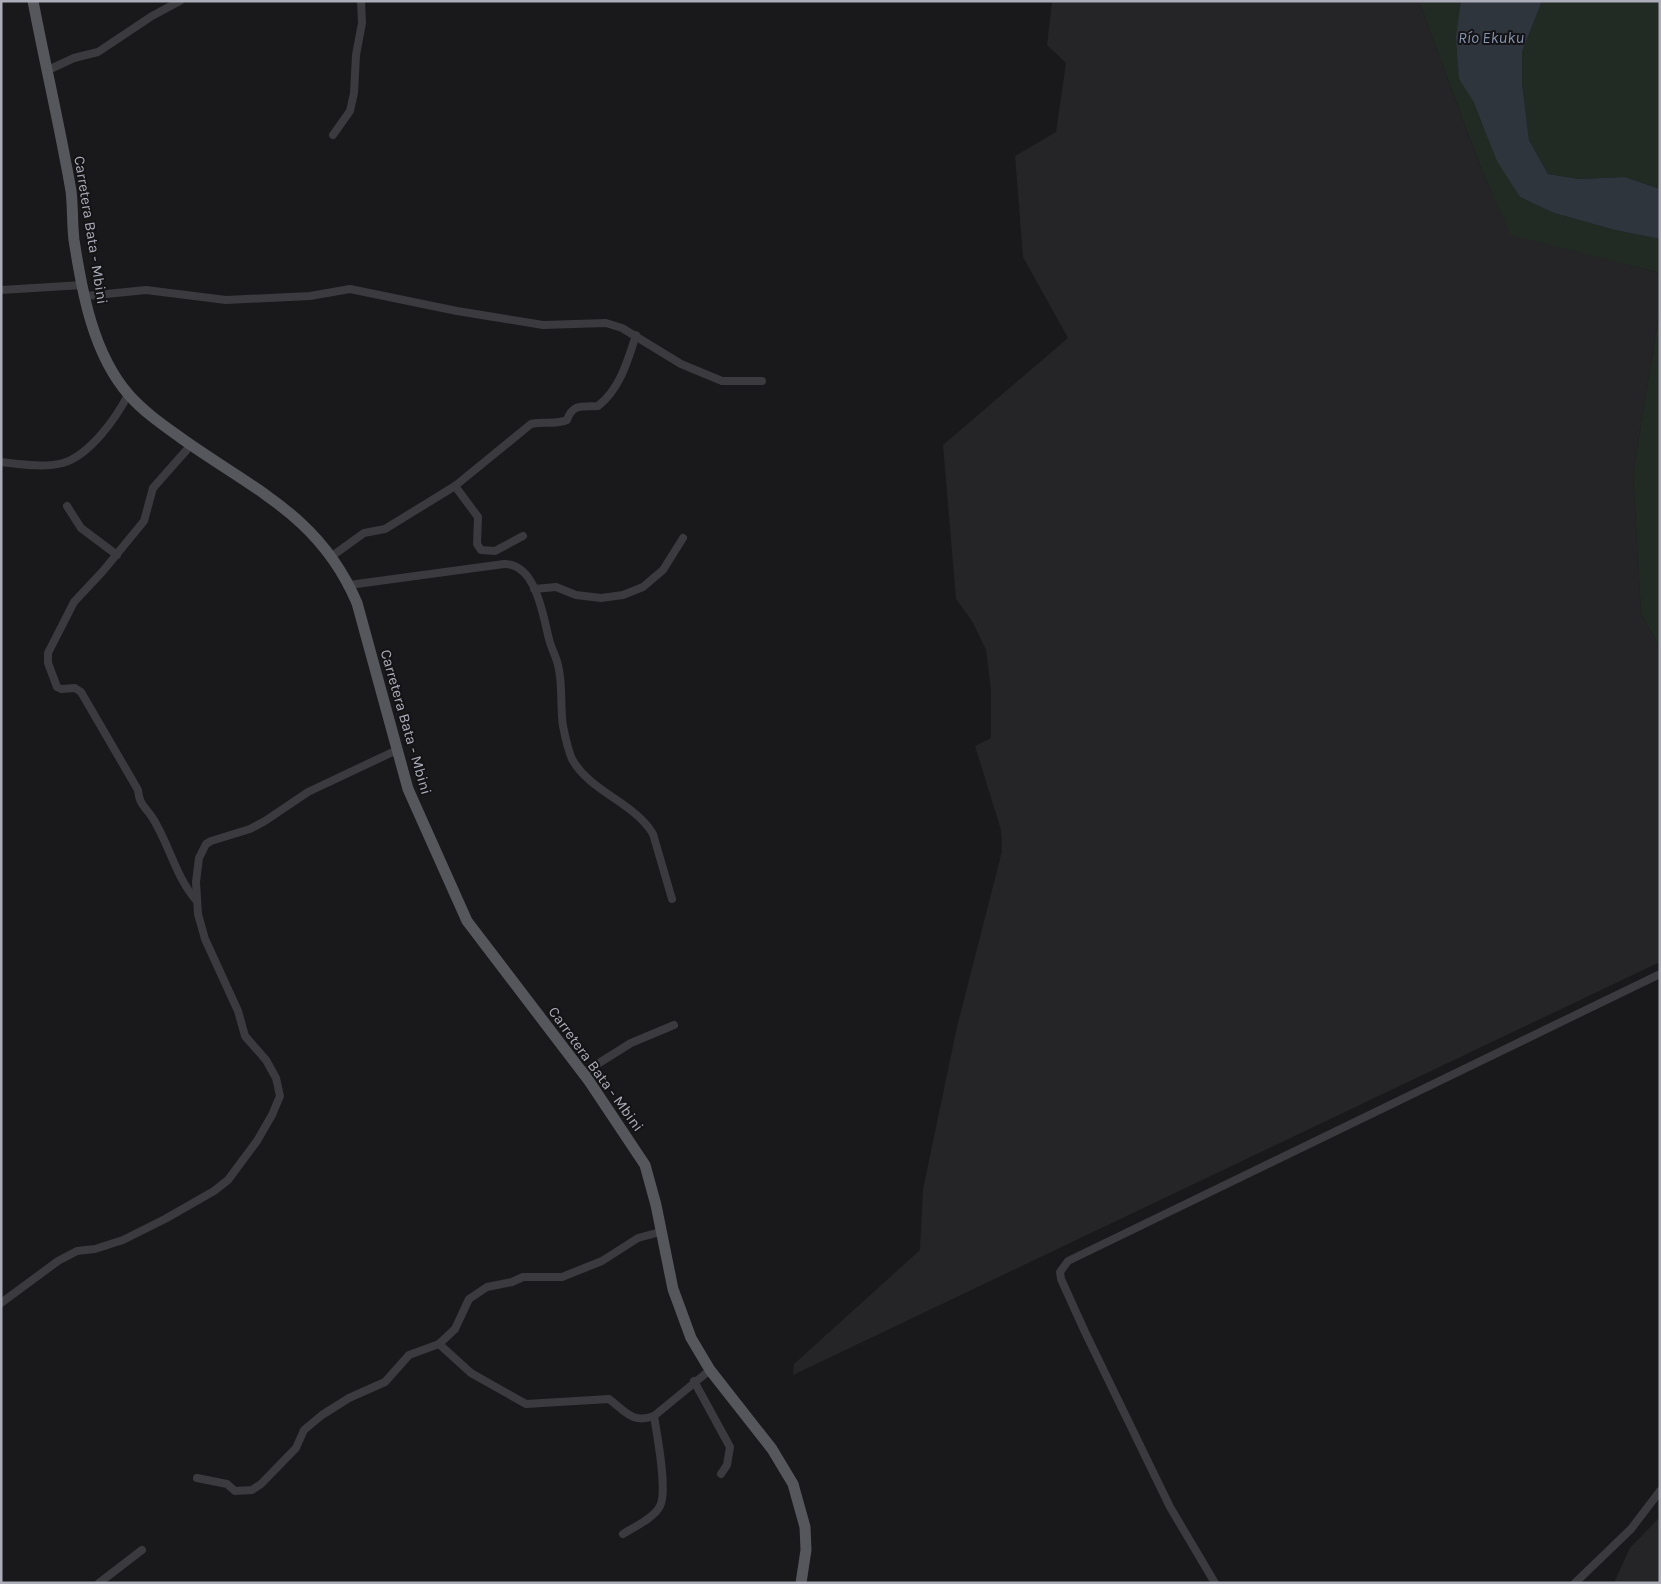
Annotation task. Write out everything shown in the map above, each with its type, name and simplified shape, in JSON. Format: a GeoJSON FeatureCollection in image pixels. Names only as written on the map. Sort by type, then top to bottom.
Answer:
{"type":"FeatureCollection","features":[{"type":"Feature","properties":{"kind":"main road","name":"Carretera Bata - Mbini"},"geometry":{"type":"LineString","coordinates":[[32,1],[71,192],[74,239],[84,291],[110,369],[128,394],[160,422],[298,519],[312,532],[332,556],[349,585],[357,603],[408,789],[468,921],[583,1073],[645,1165],[656,1205],[668,1269],[679,1308],[691,1338],[710,1370],[772,1449],[793,1484],[806,1528],[806,1550],[801,1583]]}},
{"type":"Feature","properties":{"kind":"street"},"geometry":{"type":"LineString","coordinates":[[46,71],[74,58],[98,52],[152,16],[180,1]]}},
{"type":"Feature","properties":{"kind":"street"},"geometry":{"type":"LineString","coordinates":[[333,135],[350,111],[354,93],[356,55],[362,23],[361,1]]}},
{"type":"Feature","properties":{"kind":"street"},"geometry":{"type":"LineString","coordinates":[[1,290],[163,290],[226,300],[310,296],[350,289],[457,312],[543,325],[606,324],[622,328],[636,335],[680,364],[722,380],[762,381]]}},
{"type":"Feature","properties":{"kind":"street"},"geometry":{"type":"LineString","coordinates":[[332,556],[364,534],[385,529],[455,486],[531,424],[545,422],[560,423],[566,420],[570,411],[576,406],[598,406],[616,386],[628,361],[636,335]]}},
{"type":"Feature","properties":{"kind":"street"},"geometry":{"type":"LineString","coordinates":[[1,462],[44,465],[64,463],[85,451],[117,416],[128,394]]}},
{"type":"Feature","properties":{"kind":"street"},"geometry":{"type":"LineString","coordinates":[[191,445],[153,488],[144,521],[117,555],[74,602],[48,653],[48,663],[56,687],[61,689],[75,688],[82,692],[138,790],[140,803],[151,816],[183,883],[196,900]]}},
{"type":"Feature","properties":{"kind":"street"},"geometry":{"type":"LineString","coordinates":[[455,486],[478,517],[476,544],[481,550],[495,551],[523,536]]}},
{"type":"Feature","properties":{"kind":"street"},"geometry":{"type":"LineString","coordinates":[[67,506],[81,528],[117,555]]}},
{"type":"Feature","properties":{"kind":"street"},"geometry":{"type":"LineString","coordinates":[[534,589],[556,587],[576,595],[601,598],[623,595],[644,587],[663,570],[683,538]]}},
{"type":"Feature","properties":{"kind":"street"},"geometry":{"type":"LineString","coordinates":[[349,585],[511,563],[525,573],[545,616],[549,639],[558,665],[563,726],[572,759],[595,784],[638,814],[648,826],[653,834],[672,899]]}},
{"type":"Feature","properties":{"kind":"street"},"geometry":{"type":"LineString","coordinates":[[1,1303],[58,1261],[78,1251],[95,1249],[122,1240],[165,1220],[214,1191],[228,1180],[257,1141],[272,1115],[280,1096],[276,1078],[266,1060],[245,1036],[238,1011],[205,939],[196,900],[199,858],[206,844],[210,841],[250,829],[308,792],[397,750]]}},
{"type":"Feature","properties":{"kind":"street"},"geometry":{"type":"LineString","coordinates":[[1215,1583],[1170,1507],[1085,1332],[1060,1278],[1063,1266],[1068,1261],[1161,1214],[1660,974]]}},
{"type":"Feature","properties":{"kind":"street"},"geometry":{"type":"LineString","coordinates":[[583,1073],[631,1043],[674,1025]]}},
{"type":"Feature","properties":{"kind":"street"},"geometry":{"type":"LineString","coordinates":[[197,1478],[227,1484],[235,1491],[252,1490],[279,1468],[296,1448],[304,1430],[322,1415],[349,1398],[385,1382],[409,1355],[430,1349],[438,1344],[455,1329],[469,1299],[487,1287],[512,1282],[523,1277],[562,1277],[602,1261],[638,1238],[660,1232]]}},
{"type":"Feature","properties":{"kind":"street"},"geometry":{"type":"LineString","coordinates":[[438,1344],[471,1373],[526,1404],[532,1406],[609,1399],[627,1415],[644,1420],[654,1416],[694,1381],[710,1370]]}},
{"type":"Feature","properties":{"kind":"street"},"geometry":{"type":"LineString","coordinates":[[694,1381],[730,1447],[727,1465],[720,1474]]}},
{"type":"Feature","properties":{"kind":"street"},"geometry":{"type":"LineString","coordinates":[[623,1534],[656,1512],[662,1500],[663,1483],[654,1416]]}},
{"type":"Feature","properties":{"kind":"street"},"geometry":{"type":"LineString","coordinates":[[1575,1583],[1631,1529],[1660,1491]]}},
{"type":"Feature","properties":{"kind":"street"},"geometry":{"type":"LineString","coordinates":[[100,1583],[142,1550]]}},
{"type":"Feature","properties":{"kind":"shaded area"},"geometry":{"type":"Polygon","coordinates":[[[1052,1],[1419,1],[1480,166],[1510,234],[1660,273],[1660,308],[1633,473],[1641,614],[1660,648],[1660,962],[793,1375],[794,1364],[920,1250],[923,1189],[957,1027],[1002,851],[1001,830],[975,746],[991,738],[991,690],[986,650],[972,621],[956,599],[943,445],[1068,338],[1023,257],[1015,156],[1056,132],[1066,63],[1047,45],[1052,1]]]}},
{"type":"Feature","properties":{"kind":"shaded area"},"geometry":{"type":"Polygon","coordinates":[[[1419,1],[1461,1],[1459,79],[1473,101],[1481,122],[1520,197],[1554,213],[1615,230],[1660,239],[1660,273],[1510,235],[1480,166],[1419,1]]]}},
{"type":"Feature","properties":{"kind":"shaded area"},"geometry":{"type":"Polygon","coordinates":[[[1542,1],[1660,1],[1660,189],[1625,177],[1579,179],[1548,174],[1529,140],[1522,83],[1522,52],[1542,1]]]}},
{"type":"Feature","properties":{"kind":"shaded area"},"geometry":{"type":"Polygon","coordinates":[[[1660,308],[1660,648],[1641,614],[1633,473],[1660,308]]]}},
{"type":"Feature","properties":{"kind":"shaded area"},"geometry":{"type":"Polygon","coordinates":[[[1660,1517],[1660,1583],[1614,1583],[1630,1548],[1660,1517]]]}},
{"type":"Feature","properties":{"kind":"water","name":"Río Ekuku"},"geometry":{"type":"Polygon","coordinates":[[[1461,1],[1542,1],[1522,52],[1522,83],[1529,140],[1548,174],[1579,179],[1625,177],[1660,189],[1660,239],[1615,230],[1554,213],[1520,197],[1497,161],[1473,101],[1459,79],[1456,37],[1461,1]]]}}]}
